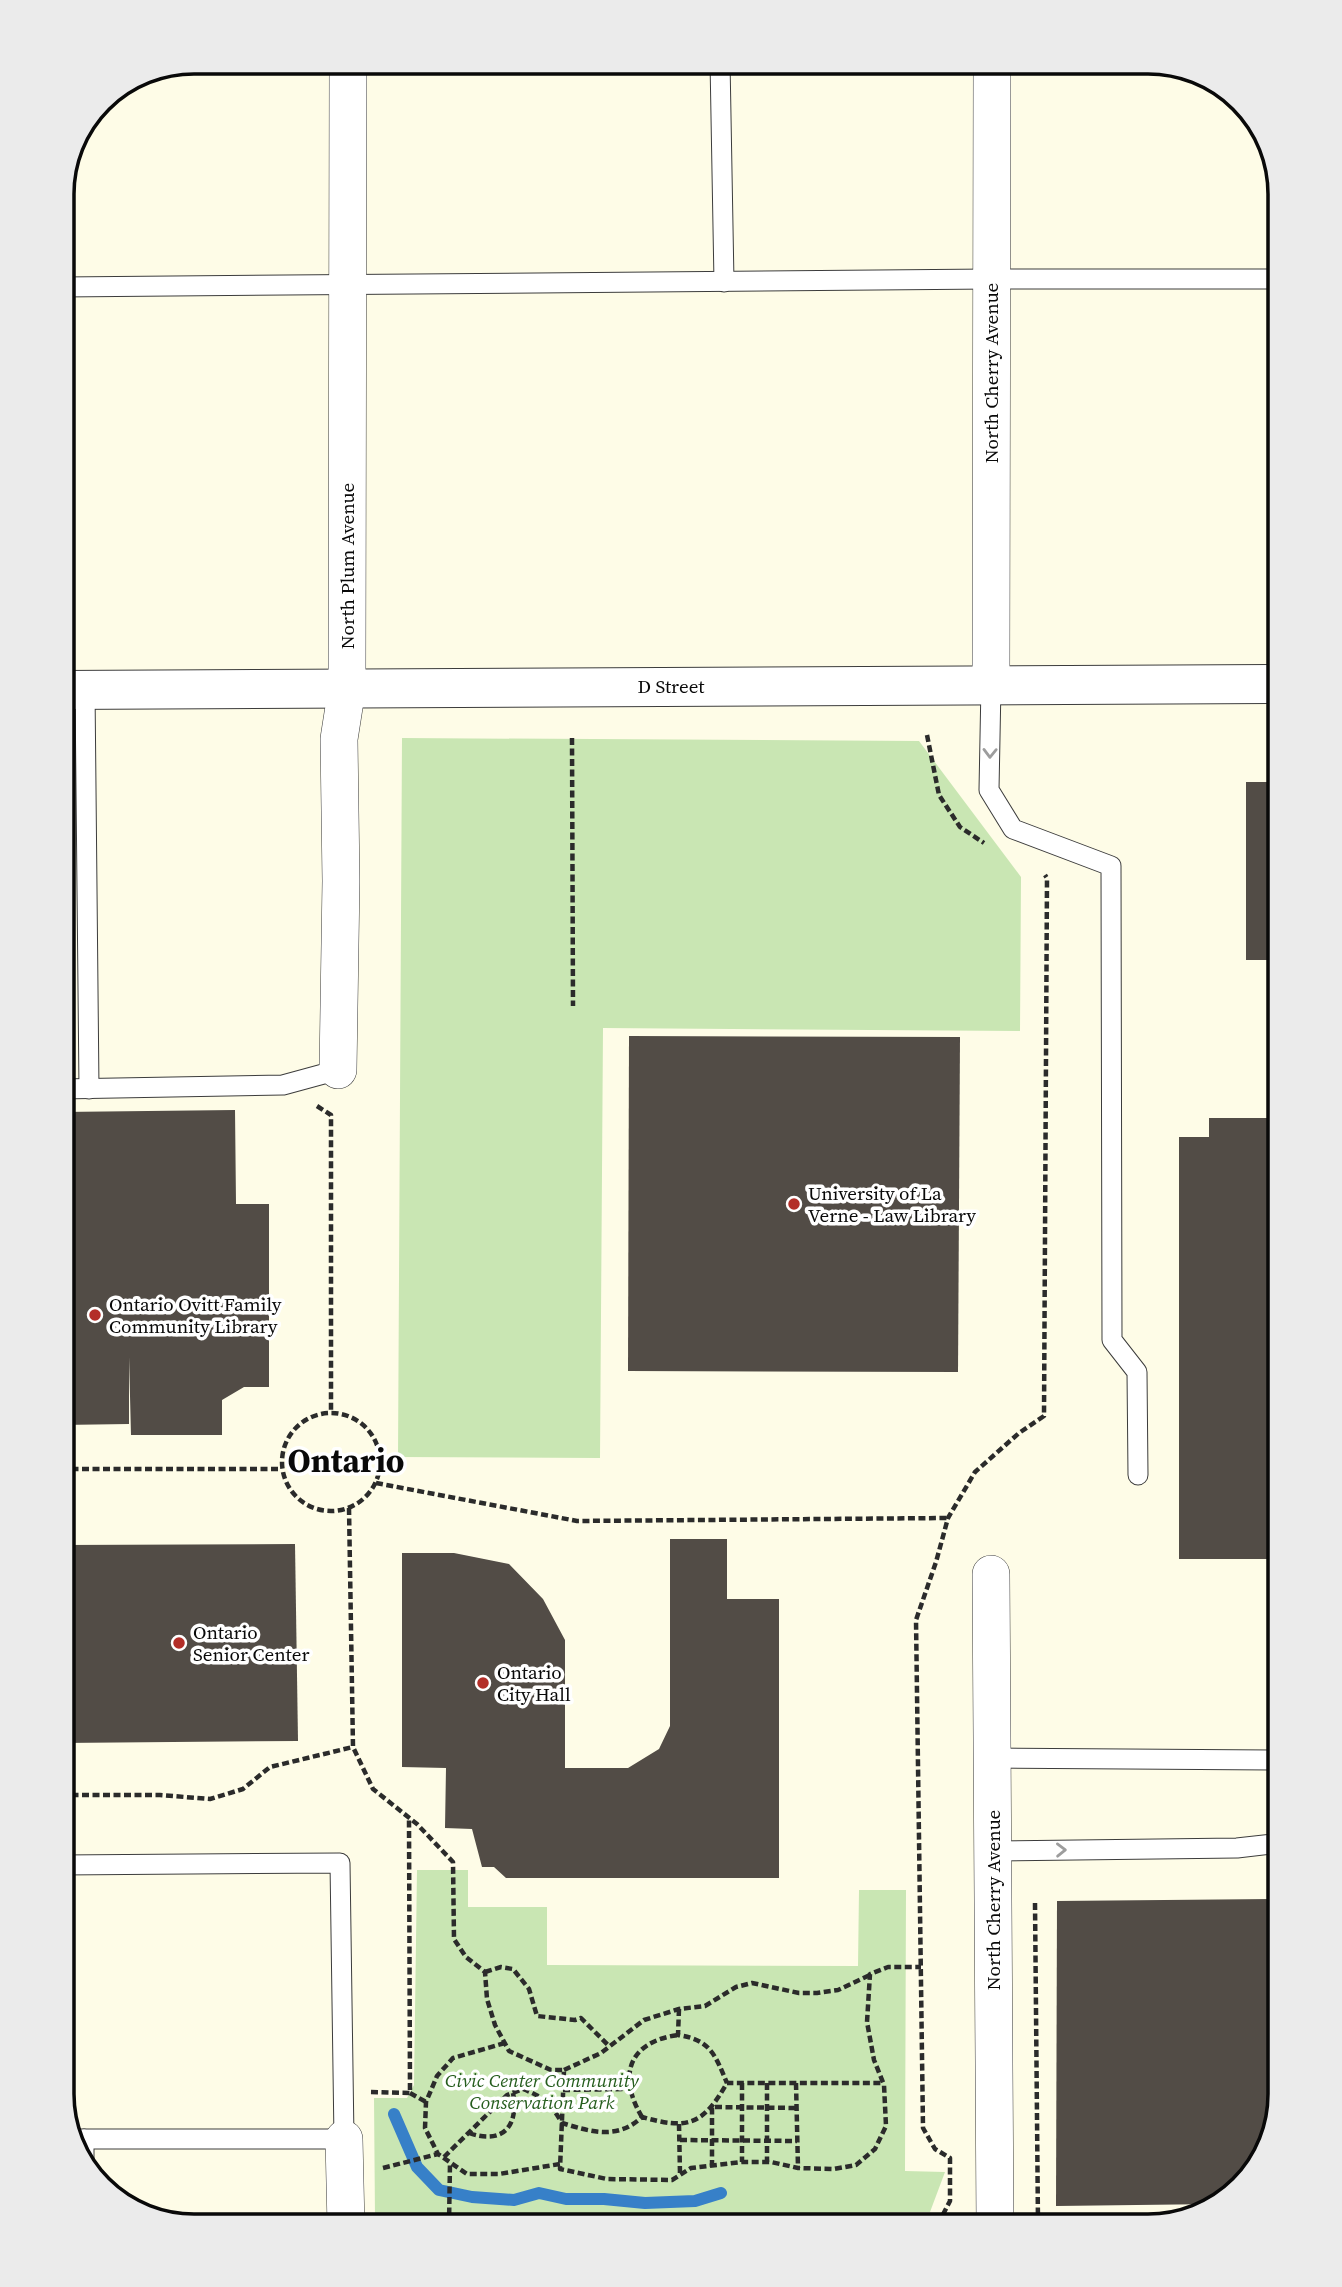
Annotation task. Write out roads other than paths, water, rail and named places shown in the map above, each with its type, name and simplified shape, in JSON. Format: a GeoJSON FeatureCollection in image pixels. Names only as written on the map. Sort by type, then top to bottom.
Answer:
{"type":"FeatureCollection","features":[{"type":"Feature","properties":{"kind":"street","name":"North Plum Avenue"},"geometry":{"type":"LineString","coordinates":[[338,1070],[341,881],[339,739],[347,688],[348,74]]}},
{"type":"Feature","properties":{"kind":"street","name":"North Cherry Avenue"},"geometry":{"type":"LineString","coordinates":[[991,685],[992,74]]}},
{"type":"Feature","properties":{"kind":"street","name":"D Street"},"geometry":{"type":"LineString","coordinates":[[74,689],[1268,684]]}},
{"type":"Feature","properties":{"kind":"street","name":"North Cherry Avenue"},"geometry":{"type":"LineString","coordinates":[[991,1574],[995,2214]]}},
{"type":"Feature","properties":{"kind":"street"},"geometry":{"type":"LineString","coordinates":[[344,2139],[346,2213]]}},
{"type":"Feature","properties":{"kind":"lane"},"geometry":{"type":"LineString","coordinates":[[720,74],[724,282]]}},
{"type":"Feature","properties":{"kind":"lane"},"geometry":{"type":"LineString","coordinates":[[74,287],[1268,279]]}},
{"type":"Feature","properties":{"kind":"lane"},"geometry":{"type":"LineString","coordinates":[[991,685],[989,790],[1013,830],[1111,866],[1112,1340],[1137,1372],[1138,1475]]}},
{"type":"Feature","properties":{"kind":"lane"},"geometry":{"type":"LineString","coordinates":[[74,714],[89,1089]]}},
{"type":"Feature","properties":{"kind":"lane"},"geometry":{"type":"LineString","coordinates":[[74,1089],[283,1085],[338,1070]]}},
{"type":"Feature","properties":{"kind":"lane"},"geometry":{"type":"LineString","coordinates":[[992,1758],[1268,1760]]}},
{"type":"Feature","properties":{"kind":"lane"},"geometry":{"type":"LineString","coordinates":[[993,1851],[1237,1848],[1268,1844]]}},
{"type":"Feature","properties":{"kind":"lane"},"geometry":{"type":"LineString","coordinates":[[74,1865],[340,1863],[344,2139],[83,2139]]}},
{"type":"Feature","properties":{"kind":"waterway"},"geometry":{"type":"LineString","coordinates":[[394,2114],[417,2167],[439,2190],[472,2197],[514,2200],[539,2193],[566,2199],[645,2203],[695,2201],[721,2193]]}},
{"type":"Feature","properties":{"kind":"place","name":"University of La Verne - Law Library"},"geometry":{"type":"Point","coordinates":[794,1204]}},
{"type":"Feature","properties":{"kind":"place","name":"Ontario Ovitt Family Community Library"},"geometry":{"type":"Point","coordinates":[95,1315]}},
{"type":"Feature","properties":{"kind":"place","name":"Ontario Senior Center"},"geometry":{"type":"Point","coordinates":[179,1643]}},
{"type":"Feature","properties":{"kind":"place","name":"Ontario City Hall"},"geometry":{"type":"Point","coordinates":[483,1683]}},
{"type":"Feature","properties":{"kind":"district","name":"Ontario"},"geometry":{"type":"Point","coordinates":[346,1460]}},
{"type":"Feature","properties":{"kind":"park label","name":"Civic Center Community Conservation Park"},"geometry":{"type":"Point","coordinates":[542,2091]}}]}
